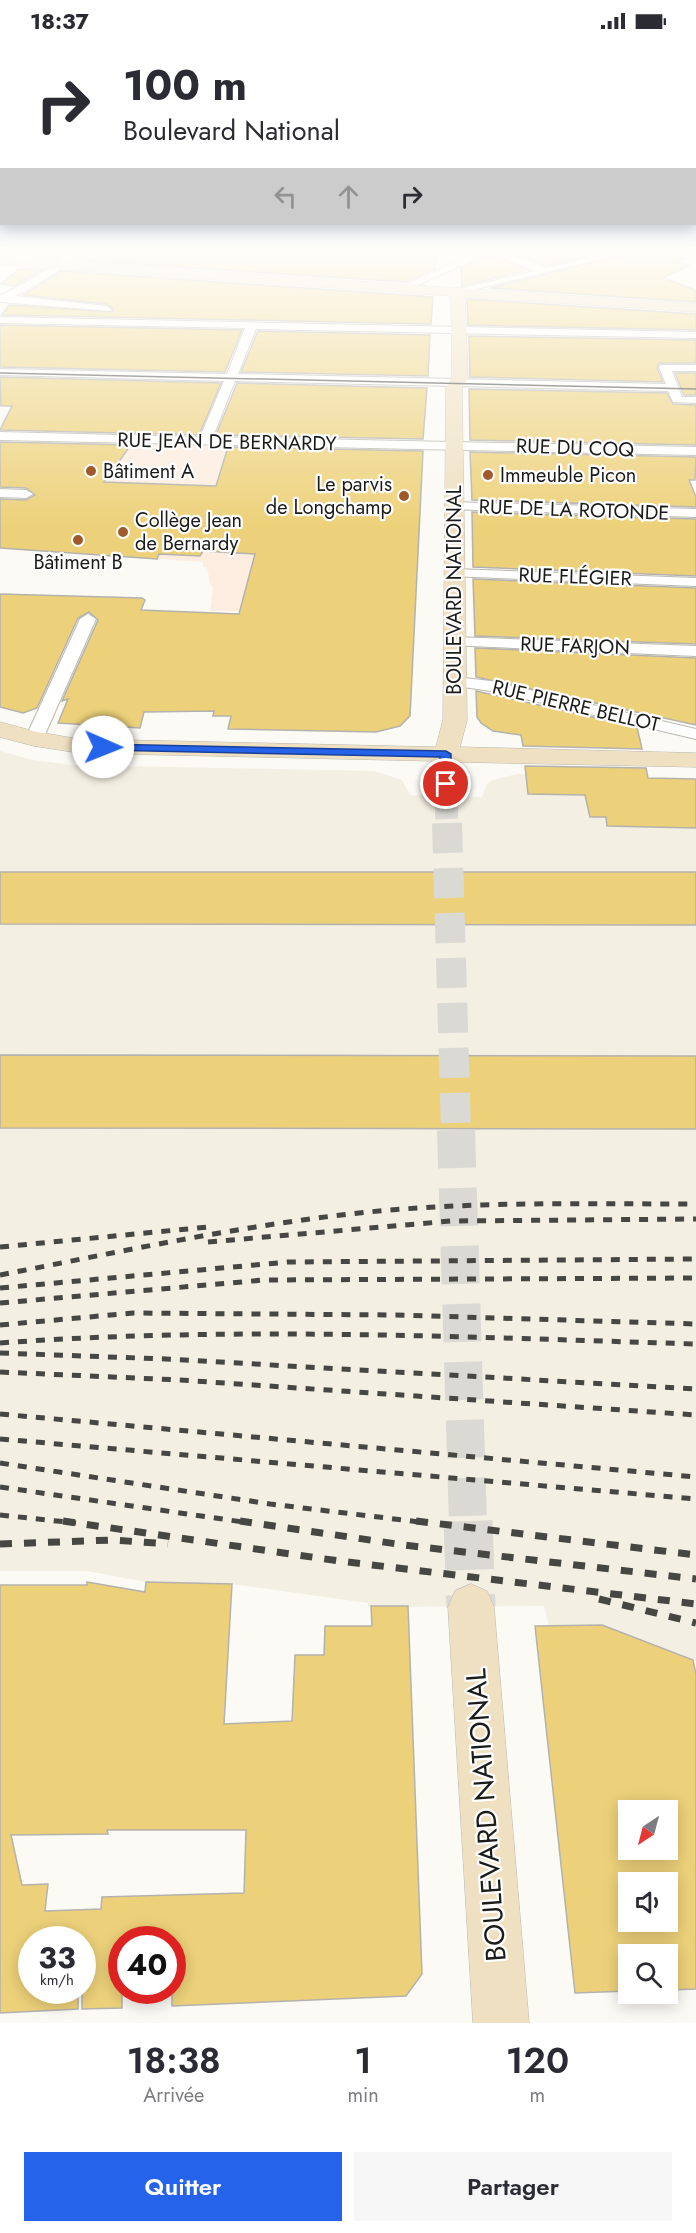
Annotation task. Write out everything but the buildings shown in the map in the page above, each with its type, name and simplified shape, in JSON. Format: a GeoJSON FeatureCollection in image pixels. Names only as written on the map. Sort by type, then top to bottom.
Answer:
{"type":"FeatureCollection","features":[{"type":"Feature","properties":{"kind":"main road","name":"BOULEVARD NATIONAL"},"geometry":{"type":"LineString","coordinates":[[446,796],[446,754],[454,726],[453,446],[454,389],[460,378],[459,342]]}},
{"type":"Feature","properties":{"kind":"main road"},"geometry":{"type":"LineString","coordinates":[[0,729],[34,739],[79,746],[696,760]]}},
{"type":"Feature","properties":{"kind":"main road","name":"BOULEVARD NATIONAL"},"geometry":{"type":"LineString","coordinates":[[471,1607],[501,2023]]}},
{"type":"Feature","properties":{"kind":"street"},"geometry":{"type":"LineString","coordinates":[[205,441],[245,342]]}},
{"type":"Feature","properties":{"kind":"street"},"geometry":{"type":"LineString","coordinates":[[696,368],[665,368],[668,388],[677,400],[696,400]]}},
{"type":"Feature","properties":{"kind":"street"},"geometry":{"type":"LineString","coordinates":[[0,372],[668,388]]}},
{"type":"Feature","properties":{"kind":"street","name":"RUE JEAN DE BERNARDY"},"geometry":{"type":"LineString","coordinates":[[0,436],[453,446]]}},
{"type":"Feature","properties":{"kind":"street","name":"RUE DU COQ"},"geometry":{"type":"LineString","coordinates":[[453,446],[696,451]]}},
{"type":"Feature","properties":{"kind":"street"},"geometry":{"type":"LineString","coordinates":[[0,494],[26,494]]}},
{"type":"Feature","properties":{"kind":"street","name":"RUE DE LA ROTONDE"},"geometry":{"type":"LineString","coordinates":[[453,506],[696,513]]}},
{"type":"Feature","properties":{"kind":"street","name":"RUE FLÉGIER"},"geometry":{"type":"LineString","coordinates":[[454,573],[696,582]]}},
{"type":"Feature","properties":{"kind":"street"},"geometry":{"type":"LineString","coordinates":[[34,739],[88,619]]}},
{"type":"Feature","properties":{"kind":"street","name":"RUE FARJON"},"geometry":{"type":"LineString","coordinates":[[454,642],[696,651]]}},
{"type":"Feature","properties":{"kind":"street","name":"RUE PIERRE BELLOT"},"geometry":{"type":"LineString","coordinates":[[455,682],[491,686],[696,734]]}},
{"type":"Feature","properties":{"kind":"shaded area","name":"Collège Jean de Bernardy"},"geometry":{"type":"Polygon","coordinates":[[[82,442],[267,447],[261,471],[258,540],[240,611],[210,611],[213,588],[207,567],[203,567],[203,562],[0,548],[0,524],[71,465],[82,442]]]}},
{"type":"Feature","properties":{"kind":"shaded area"},"geometry":{"type":"Polygon","coordinates":[[[0,751],[33,760],[72,765],[374,771],[402,780],[410,795],[482,797],[487,784],[493,780],[517,774],[696,779],[696,1661],[602,1625],[549,1626],[544,1606],[368,1607],[368,1603],[232,1584],[146,1582],[87,1571],[0,1571],[0,751]]]}},
{"type":"Feature","properties":{"kind":"tunnel"},"geometry":{"type":"LineString","coordinates":[[446,796],[447,825]]}},
{"type":"Feature","properties":{"kind":"tunnel"},"geometry":{"type":"LineString","coordinates":[[447,823],[456,1131]]}},
{"type":"Feature","properties":{"kind":"tunnel"},"geometry":{"type":"LineString","coordinates":[[456,1130],[468,1523]]}},
{"type":"Feature","properties":{"kind":"tunnel"},"geometry":{"type":"LineString","coordinates":[[468,1521],[471,1607]]}},
{"type":"Feature","properties":{"kind":"tram line"},"geometry":{"type":"LineString","coordinates":[[0,373],[696,389]]}},
{"type":"Feature","properties":{"kind":"railway"},"geometry":{"type":"LineString","coordinates":[[0,1275],[224,1232],[359,1213],[485,1205],[696,1204]]}},
{"type":"Feature","properties":{"kind":"railway"},"geometry":{"type":"LineString","coordinates":[[208,1242],[451,1221],[696,1219]]}},
{"type":"Feature","properties":{"kind":"railway"},"geometry":{"type":"LineString","coordinates":[[0,1247],[208,1227]]}},
{"type":"Feature","properties":{"kind":"railway"},"geometry":{"type":"LineString","coordinates":[[0,1288],[288,1262],[696,1259]]}},
{"type":"Feature","properties":{"kind":"railway"},"geometry":{"type":"LineString","coordinates":[[0,1303],[264,1280],[696,1278]]}},
{"type":"Feature","properties":{"kind":"railway"},"geometry":{"type":"LineString","coordinates":[[0,1325],[133,1313],[396,1315],[696,1324]]}},
{"type":"Feature","properties":{"kind":"railway"},"geometry":{"type":"LineString","coordinates":[[0,1343],[174,1335],[348,1334],[696,1344]]}},
{"type":"Feature","properties":{"kind":"railway"},"geometry":{"type":"LineString","coordinates":[[0,1353],[166,1359],[696,1389]]}},
{"type":"Feature","properties":{"kind":"railway"},"geometry":{"type":"LineString","coordinates":[[0,1372],[180,1380],[696,1415]]}},
{"type":"Feature","properties":{"kind":"railway"},"geometry":{"type":"LineString","coordinates":[[0,1414],[696,1477]]}},
{"type":"Feature","properties":{"kind":"railway"},"geometry":{"type":"LineString","coordinates":[[0,1439],[696,1499]]}},
{"type":"Feature","properties":{"kind":"railway"},"geometry":{"type":"LineString","coordinates":[[0,1463],[270,1504],[428,1523]]}},
{"type":"Feature","properties":{"kind":"railway"},"geometry":{"type":"LineString","coordinates":[[0,1487],[250,1523]]}},
{"type":"Feature","properties":{"kind":"railway"},"geometry":{"type":"LineString","coordinates":[[0,1515],[76,1523]]}},
{"type":"Feature","properties":{"kind":"railway"},"geometry":{"type":"LineString","coordinates":[[63,1521],[339,1561],[696,1604]]}},
{"type":"Feature","properties":{"kind":"railway"},"geometry":{"type":"LineString","coordinates":[[240,1521],[404,1545],[696,1579]]}},
{"type":"Feature","properties":{"kind":"railway"},"geometry":{"type":"LineString","coordinates":[[416,1521],[696,1555]]}},
{"type":"Feature","properties":{"kind":"railway"},"geometry":{"type":"LineString","coordinates":[[0,1544],[113,1540],[168,1544]]}},
{"type":"Feature","properties":{"kind":"railway"},"geometry":{"type":"LineString","coordinates":[[599,1599],[696,1623]]}},
{"type":"Feature","properties":{"kind":"place","name":"Bâtiment A"},"geometry":{"type":"Point","coordinates":[91,471]}},
{"type":"Feature","properties":{"kind":"place","name":"Immeuble Picon"},"geometry":{"type":"Point","coordinates":[488,475]}},
{"type":"Feature","properties":{"kind":"place","name":"Le parvis de Longchamp"},"geometry":{"type":"Point","coordinates":[404,496]}},
{"type":"Feature","properties":{"kind":"place","name":"Collège Jean de Bernardy"},"geometry":{"type":"Point","coordinates":[123,532]}},
{"type":"Feature","properties":{"kind":"place","name":"Bâtiment B"},"geometry":{"type":"Point","coordinates":[78,540]}},
{"type":"Feature","properties":{"kind":"route"},"geometry":{"type":"LineString","coordinates":[[103,747],[446,754],[446,784]]}}]}
